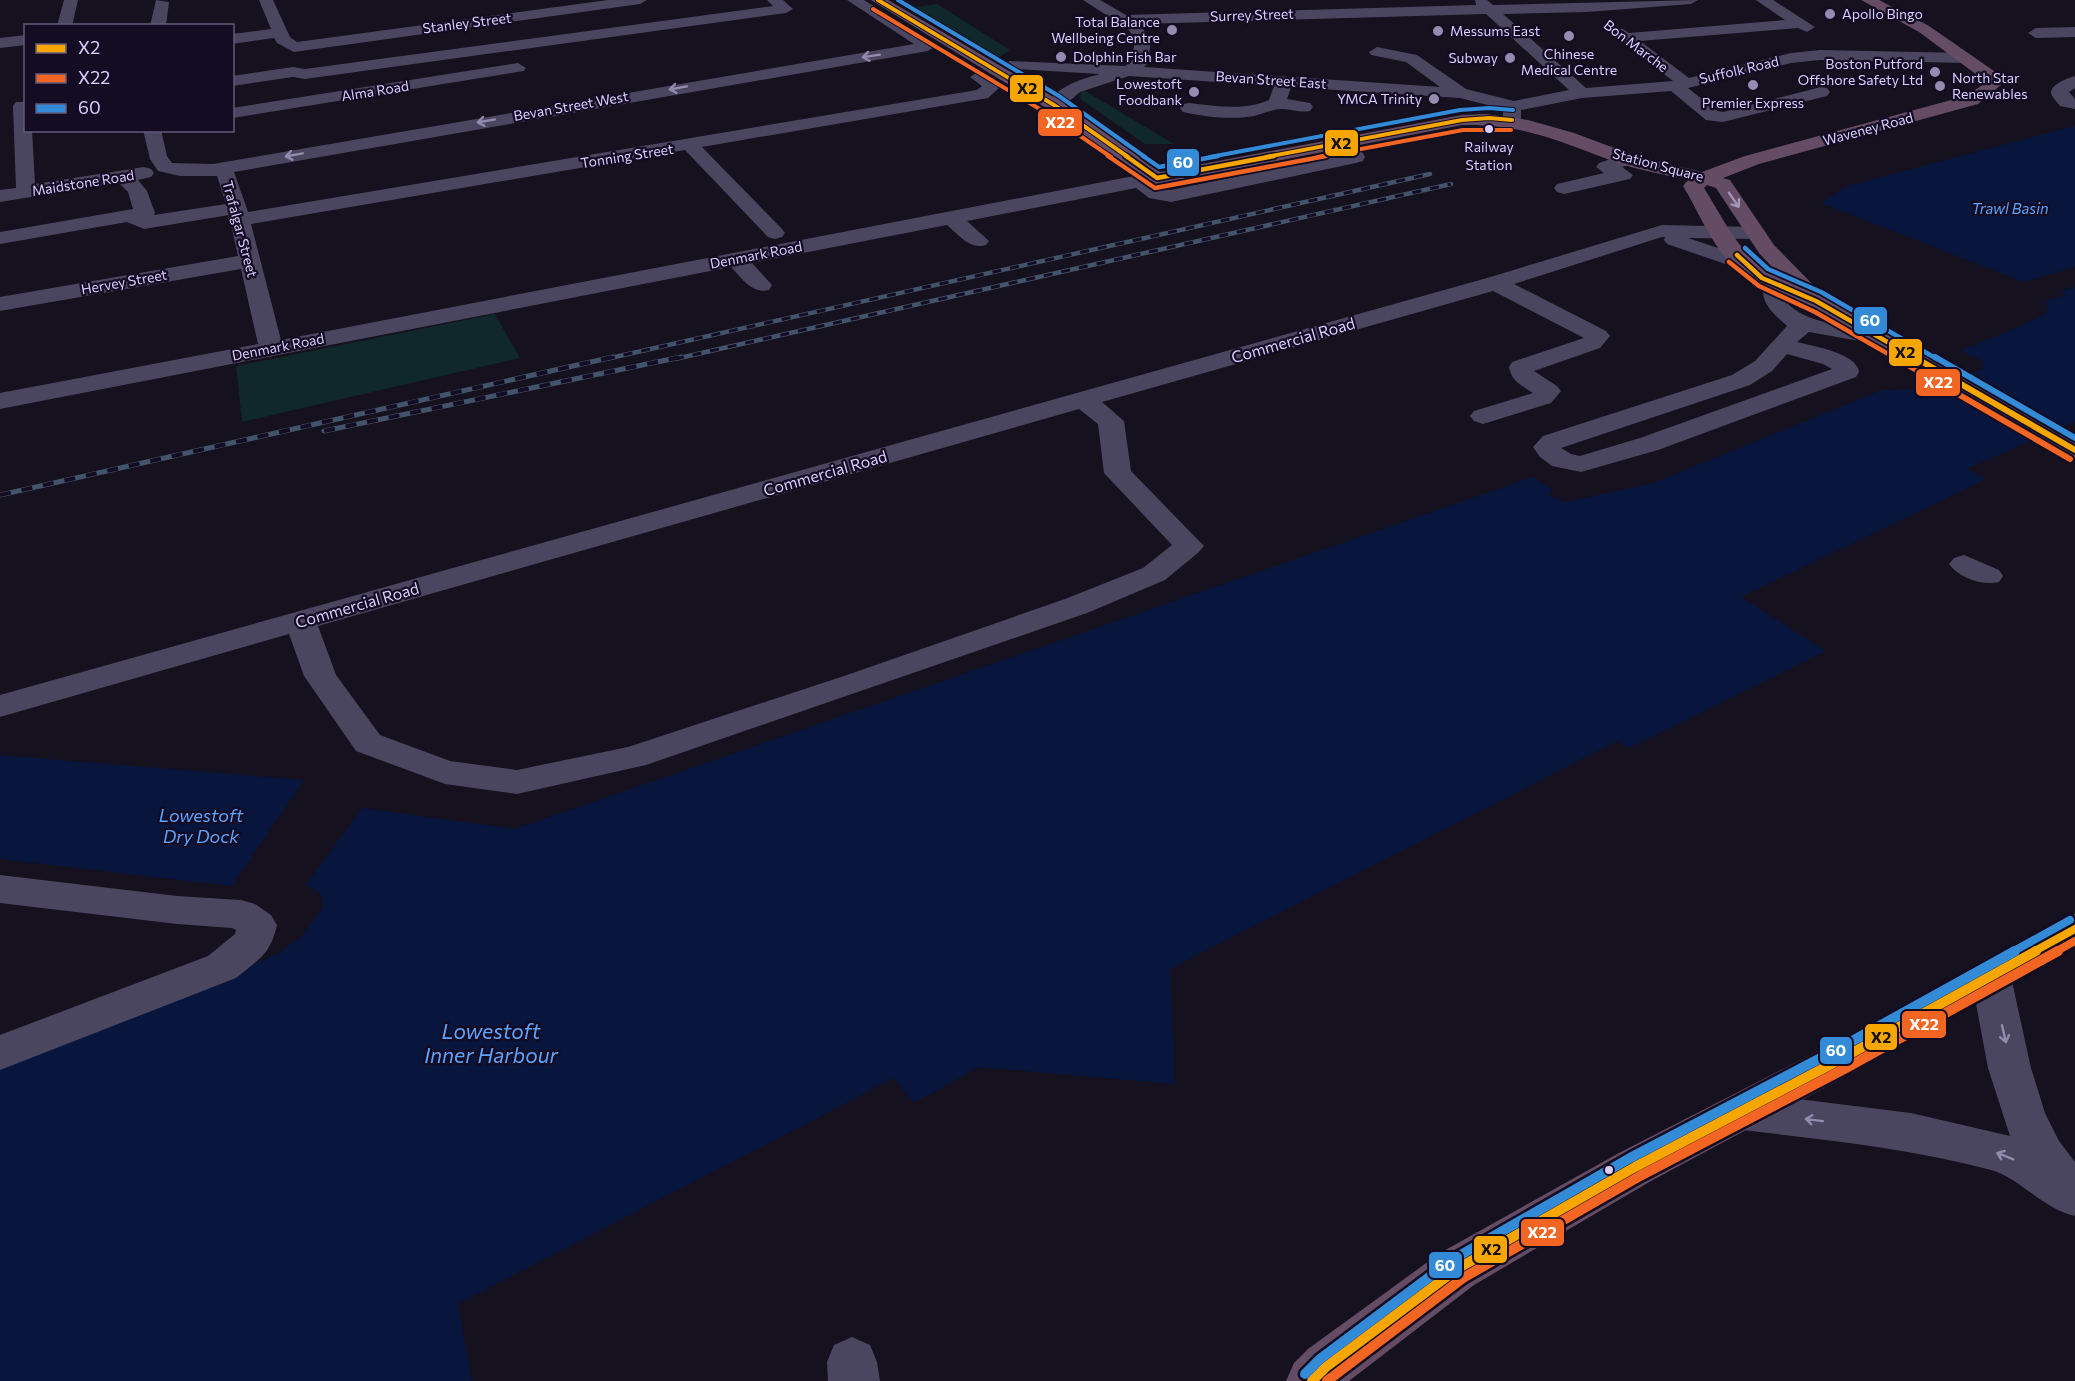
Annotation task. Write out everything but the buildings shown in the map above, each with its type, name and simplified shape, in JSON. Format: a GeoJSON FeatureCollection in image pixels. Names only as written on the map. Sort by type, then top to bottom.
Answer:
{"type":"FeatureCollection","features":[{"type":"Feature","properties":{"kind":"highway"},"geometry":{"type":"LineString","coordinates":[[878,0],[1054,105],[1148,179]]}},
{"type":"Feature","properties":{"kind":"highway"},"geometry":{"type":"LineString","coordinates":[[1868,0],[1924,29],[1967,58]]}},
{"type":"Feature","properties":{"kind":"highway","name":"Waveney Road"},"geometry":{"type":"LineString","coordinates":[[1704,178],[1752,160],[1972,100],[1993,85],[1988,75],[1967,58]]}},
{"type":"Feature","properties":{"kind":"highway"},"geometry":{"type":"LineString","coordinates":[[1334,145],[1462,120],[1512,114]]}},
{"type":"Feature","properties":{"kind":"highway","name":"Station Square"},"geometry":{"type":"LineString","coordinates":[[1512,114],[1628,159],[1723,184],[1766,249],[1816,301]]}},
{"type":"Feature","properties":{"kind":"highway"},"geometry":{"type":"LineString","coordinates":[[1704,178],[1693,186],[1719,232],[1743,264],[1775,285],[1816,301],[2075,450]]}},
{"type":"Feature","properties":{"kind":"highway"},"geometry":{"type":"LineString","coordinates":[[1312,1381],[1326,1367],[1457,1269],[1635,1167],[1991,977],[2075,929]]}},
{"type":"Feature","properties":{"kind":"street"},"geometry":{"type":"LineString","coordinates":[[64,24],[70,0]]}},
{"type":"Feature","properties":{"kind":"street"},"geometry":{"type":"LineString","coordinates":[[266,0],[283,40],[294,47],[291,50],[300,68],[293,72]]}},
{"type":"Feature","properties":{"kind":"street","name":"Stanley Street"},"geometry":{"type":"LineString","coordinates":[[294,47],[483,15],[640,0]]}},
{"type":"Feature","properties":{"kind":"street"},"geometry":{"type":"LineString","coordinates":[[234,81],[293,72],[305,74],[786,9],[774,0]]}},
{"type":"Feature","properties":{"kind":"street","name":"Bevan Street West"},"geometry":{"type":"LineString","coordinates":[[214,170],[928,46],[854,0]]}},
{"type":"Feature","properties":{"kind":"street"},"geometry":{"type":"LineString","coordinates":[[1012,82],[1105,76],[1132,70],[1140,63],[1143,39],[1133,26],[1090,0]]}},
{"type":"Feature","properties":{"kind":"street"},"geometry":{"type":"LineString","coordinates":[[1334,0],[1346,12]]}},
{"type":"Feature","properties":{"kind":"street","name":"Surrey Street"},"geometry":{"type":"LineString","coordinates":[[1124,20],[1387,11],[1484,5],[1690,0]]}},
{"type":"Feature","properties":{"kind":"street"},"geometry":{"type":"LineString","coordinates":[[1763,0],[1851,56]]}},
{"type":"Feature","properties":{"kind":"street"},"geometry":{"type":"LineString","coordinates":[[158,24],[162,2]]}},
{"type":"Feature","properties":{"kind":"street","name":"Bon Marche"},"geometry":{"type":"LineString","coordinates":[[1583,4],[1625,38],[1712,116],[1723,117],[1821,92]]}},
{"type":"Feature","properties":{"kind":"street"},"geometry":{"type":"LineString","coordinates":[[1484,5],[1582,93]]}},
{"type":"Feature","properties":{"kind":"street"},"geometry":{"type":"LineString","coordinates":[[1625,38],[1801,23]]}},
{"type":"Feature","properties":{"kind":"street"},"geometry":{"type":"LineString","coordinates":[[2036,33],[2075,32]]}},
{"type":"Feature","properties":{"kind":"street"},"geometry":{"type":"LineString","coordinates":[[234,39],[280,33]]}},
{"type":"Feature","properties":{"kind":"street"},"geometry":{"type":"LineString","coordinates":[[0,43],[24,40]]}},
{"type":"Feature","properties":{"kind":"street","name":"Alma Road"},"geometry":{"type":"LineString","coordinates":[[234,113],[522,74],[500,47]]}},
{"type":"Feature","properties":{"kind":"street"},"geometry":{"type":"LineString","coordinates":[[1377,52],[1411,58],[1460,93]]}},
{"type":"Feature","properties":{"kind":"street","name":"Suffolk Road"},"geometry":{"type":"LineString","coordinates":[[1512,114],[1582,93],[1676,85],[1791,58],[1851,56],[1967,58]]}},
{"type":"Feature","properties":{"kind":"street","name":"Bevan Street East"},"geometry":{"type":"LineString","coordinates":[[1015,64],[1460,93],[1495,100],[1512,114]]}},
{"type":"Feature","properties":{"kind":"street"},"geometry":{"type":"LineString","coordinates":[[1054,105],[1062,93],[1105,76]]}},
{"type":"Feature","properties":{"kind":"street","name":"Tonning Street"},"geometry":{"type":"LineString","coordinates":[[128,215],[144,223],[238,214],[690,145],[982,94],[993,86],[978,77]]}},
{"type":"Feature","properties":{"kind":"street"},"geometry":{"type":"LineString","coordinates":[[1277,103],[1284,81]]}},
{"type":"Feature","properties":{"kind":"street"},"geometry":{"type":"LineString","coordinates":[[2075,81],[2060,90],[2060,94],[2066,102],[2075,104]]}},
{"type":"Feature","properties":{"kind":"street"},"geometry":{"type":"LineString","coordinates":[[1189,108],[1254,112],[1277,103],[1304,107]]}},
{"type":"Feature","properties":{"kind":"street"},"geometry":{"type":"LineString","coordinates":[[0,109],[24,106],[17,150],[26,192]]}},
{"type":"Feature","properties":{"kind":"street"},"geometry":{"type":"LineString","coordinates":[[153,132],[161,165],[166,169]]}},
{"type":"Feature","properties":{"kind":"street"},"geometry":{"type":"LineString","coordinates":[[690,145],[775,233]]}},
{"type":"Feature","properties":{"kind":"street"},"geometry":{"type":"LineString","coordinates":[[1148,179],[1156,194],[1171,195],[1356,157],[1334,145]]}},
{"type":"Feature","properties":{"kind":"street"},"geometry":{"type":"LineString","coordinates":[[1564,188],[1623,175],[1606,167],[1628,159]]}},
{"type":"Feature","properties":{"kind":"street","name":"Trafalgar Street"},"geometry":{"type":"LineString","coordinates":[[166,169],[214,170],[225,173],[238,214],[271,348]]}},
{"type":"Feature","properties":{"kind":"street","name":"Maidstone Road"},"geometry":{"type":"LineString","coordinates":[[0,196],[166,169]]}},
{"type":"Feature","properties":{"kind":"street"},"geometry":{"type":"LineString","coordinates":[[0,238],[145,213],[137,191],[124,176]]}},
{"type":"Feature","properties":{"kind":"street","name":"Denmark Road"},"geometry":{"type":"LineString","coordinates":[[0,401],[1148,179]]}},
{"type":"Feature","properties":{"kind":"street"},"geometry":{"type":"LineString","coordinates":[[950,217],[979,241]]}},
{"type":"Feature","properties":{"kind":"street","name":"Commercial Road"},"geometry":{"type":"LineString","coordinates":[[0,706],[1496,283],[1648,234],[1662,231],[1756,233]]}},
{"type":"Feature","properties":{"kind":"street"},"geometry":{"type":"LineString","coordinates":[[1648,234],[1684,242],[1743,264]]}},
{"type":"Feature","properties":{"kind":"street"},"geometry":{"type":"LineString","coordinates":[[736,259],[761,285]]}},
{"type":"Feature","properties":{"kind":"street","name":"Hervey Street"},"geometry":{"type":"LineString","coordinates":[[0,304],[248,261]]}},
{"type":"Feature","properties":{"kind":"street"},"geometry":{"type":"LineString","coordinates":[[1483,416],[1542,398],[1548,391],[1523,376],[1521,367],[1592,343],[1598,336],[1496,283]]}},
{"type":"Feature","properties":{"kind":"street"},"geometry":{"type":"LineString","coordinates":[[1775,285],[1775,298],[1782,312],[1799,322],[1876,337]]}},
{"type":"Feature","properties":{"kind":"street"},"geometry":{"type":"LineString","coordinates":[[1781,345],[1832,359],[1841,363],[1847,372],[1649,444],[1581,464],[1572,465],[1563,461],[1546,447],[1552,442],[1741,380],[1766,365],[1781,345],[1788,336],[1799,329],[1799,322]]}},
{"type":"Feature","properties":{"kind":"street"},"geometry":{"type":"LineString","coordinates":[[1741,380],[1778,397]]}},
{"type":"Feature","properties":{"kind":"street"},"geometry":{"type":"LineString","coordinates":[[300,621],[320,676],[368,743],[445,772],[517,782],[634,757],[877,676],[1076,606],[1154,574],[1189,546],[1118,473],[1111,421],[1083,400]]}},
{"type":"Feature","properties":{"kind":"street"},"geometry":{"type":"LineString","coordinates":[[0,889],[177,910],[241,914],[257,925],[253,942],[222,967],[0,1053]]}},
{"type":"Feature","properties":{"kind":"street"},"geometry":{"type":"LineString","coordinates":[[1991,977],[2014,1082],[2025,1116],[2043,1154],[2074,1197]]}},
{"type":"Feature","properties":{"kind":"street"},"geometry":{"type":"LineString","coordinates":[[1743,1111],[1911,1132],[2006,1154],[2074,1197]]}},
{"type":"Feature","properties":{"kind":"green space"},"geometry":{"type":"Polygon","coordinates":[[[937,4],[1010,50],[998,58],[910,8],[937,4]]]}},
{"type":"Feature","properties":{"kind":"green space"},"geometry":{"type":"Polygon","coordinates":[[[1082,89],[1174,144],[1145,144],[1080,99],[1082,89]]]}},
{"type":"Feature","properties":{"kind":"green space"},"geometry":{"type":"Polygon","coordinates":[[[495,314],[520,358],[242,422],[236,366],[495,314]]]}},
{"type":"Feature","properties":{"kind":"water","name":"Trawl Basin"},"geometry":{"type":"Polygon","coordinates":[[[2075,126],[2075,267],[2024,282],[1821,203],[1847,186],[2075,126]]]}},
{"type":"Feature","properties":{"kind":"water","name":"Lowestoft Inner Harbour"},"geometry":{"type":"Polygon","coordinates":[[[2075,287],[2075,421],[1967,469],[1986,479],[1741,597],[1826,651],[1629,748],[1617,741],[1170,969],[1175,1084],[979,1067],[914,1103],[894,1078],[458,1304],[472,1381],[0,1381],[0,1066],[277,954],[300,938],[323,907],[321,893],[306,885],[362,808],[515,829],[1533,477],[1553,490],[1548,495],[1565,502],[1653,483],[1882,390],[1935,389],[1982,369],[1984,364],[1981,360],[1961,351],[2038,318],[2046,313],[2048,307],[2045,301],[2066,295],[2060,291],[2075,287]]]}},
{"type":"Feature","properties":{"kind":"water","name":"Lowestoft Dry Dock"},"geometry":{"type":"Polygon","coordinates":[[[0,755],[304,780],[232,886],[0,859],[0,755]]]}},
{"type":"Feature","properties":{"kind":"railway"},"geometry":{"type":"LineString","coordinates":[[606,359],[1430,174]]}},
{"type":"Feature","properties":{"kind":"railway"},"geometry":{"type":"LineString","coordinates":[[675,359],[1451,184]]}},
{"type":"Feature","properties":{"kind":"railway"},"geometry":{"type":"LineString","coordinates":[[0,495],[613,357]]}},
{"type":"Feature","properties":{"kind":"railway"},"geometry":{"type":"LineString","coordinates":[[324,431],[681,357]]}},
{"type":"Feature","properties":{"kind":"transit line","name":"X2"},"geometry":{"type":"LineString","coordinates":[[878,0],[1054,105],[1157,178],[1462,120],[1489,118],[1512,120]]}},
{"type":"Feature","properties":{"kind":"transit line","name":"60"},"geometry":{"type":"LineString","coordinates":[[898,0],[1059,96],[1159,167],[1460,110],[1489,108],[1513,110]]}},
{"type":"Feature","properties":{"kind":"transit line","name":"X22"},"geometry":{"type":"LineString","coordinates":[[873,9],[1048,114],[1155,188],[1463,130],[1511,130]]}},
{"type":"Feature","properties":{"kind":"transit line","name":"60"},"geometry":{"type":"LineString","coordinates":[[1745,248],[1768,269],[1821,292],[2075,438]]}},
{"type":"Feature","properties":{"kind":"transit line","name":"X2"},"geometry":{"type":"LineString","coordinates":[[1737,255],[1762,278],[1816,301],[2075,450]]}},
{"type":"Feature","properties":{"kind":"transit line","name":"X22"},"geometry":{"type":"LineString","coordinates":[[1729,262],[1759,286],[1815,312],[2070,459]]}},
{"type":"Feature","properties":{"kind":"transit line","name":"60"},"geometry":{"type":"LineString","coordinates":[[1305,1374],[1320,1359],[1452,1260],[1630,1158],[1836,1050],[2070,920]]}},
{"type":"Feature","properties":{"kind":"transit line","name":"X2"},"geometry":{"type":"LineString","coordinates":[[1312,1381],[1326,1367],[1457,1269],[1635,1167],[1841,1059],[2075,929]]}},
{"type":"Feature","properties":{"kind":"transit line","name":"X22"},"geometry":{"type":"LineString","coordinates":[[1327,1381],[1463,1278],[1640,1176],[1846,1068],[2075,941]]}},
{"type":"Feature","properties":{"kind":"place","name":"Apollo Bingo"},"geometry":{"type":"Point","coordinates":[1830,14]}},
{"type":"Feature","properties":{"kind":"place","name":"Total Balance Wellbeing Centre"},"geometry":{"type":"Point","coordinates":[1172,30]}},
{"type":"Feature","properties":{"kind":"place","name":"Messums East"},"geometry":{"type":"Point","coordinates":[1438,31]}},
{"type":"Feature","properties":{"kind":"place","name":"Chinese Medical Centre"},"geometry":{"type":"Point","coordinates":[1569,36]}},
{"type":"Feature","properties":{"kind":"place","name":"Dolphin Fish Bar"},"geometry":{"type":"Point","coordinates":[1061,57]}},
{"type":"Feature","properties":{"kind":"place","name":"Subway"},"geometry":{"type":"Point","coordinates":[1510,58]}},
{"type":"Feature","properties":{"kind":"place","name":"Boston Putford Offshore Safety Ltd"},"geometry":{"type":"Point","coordinates":[1935,72]}},
{"type":"Feature","properties":{"kind":"place","name":"Premier Express"},"geometry":{"type":"Point","coordinates":[1753,85]}},
{"type":"Feature","properties":{"kind":"place","name":"North Star Renewables"},"geometry":{"type":"Point","coordinates":[1940,86]}},
{"type":"Feature","properties":{"kind":"place","name":"Lowestoft Foodbank"},"geometry":{"type":"Point","coordinates":[1194,92]}},
{"type":"Feature","properties":{"kind":"place","name":"YMCA Trinity"},"geometry":{"type":"Point","coordinates":[1434,99]}},
{"type":"Feature","properties":{"kind":"place","name":"Railway Station"},"geometry":{"type":"Point","coordinates":[1489,129]}}]}
